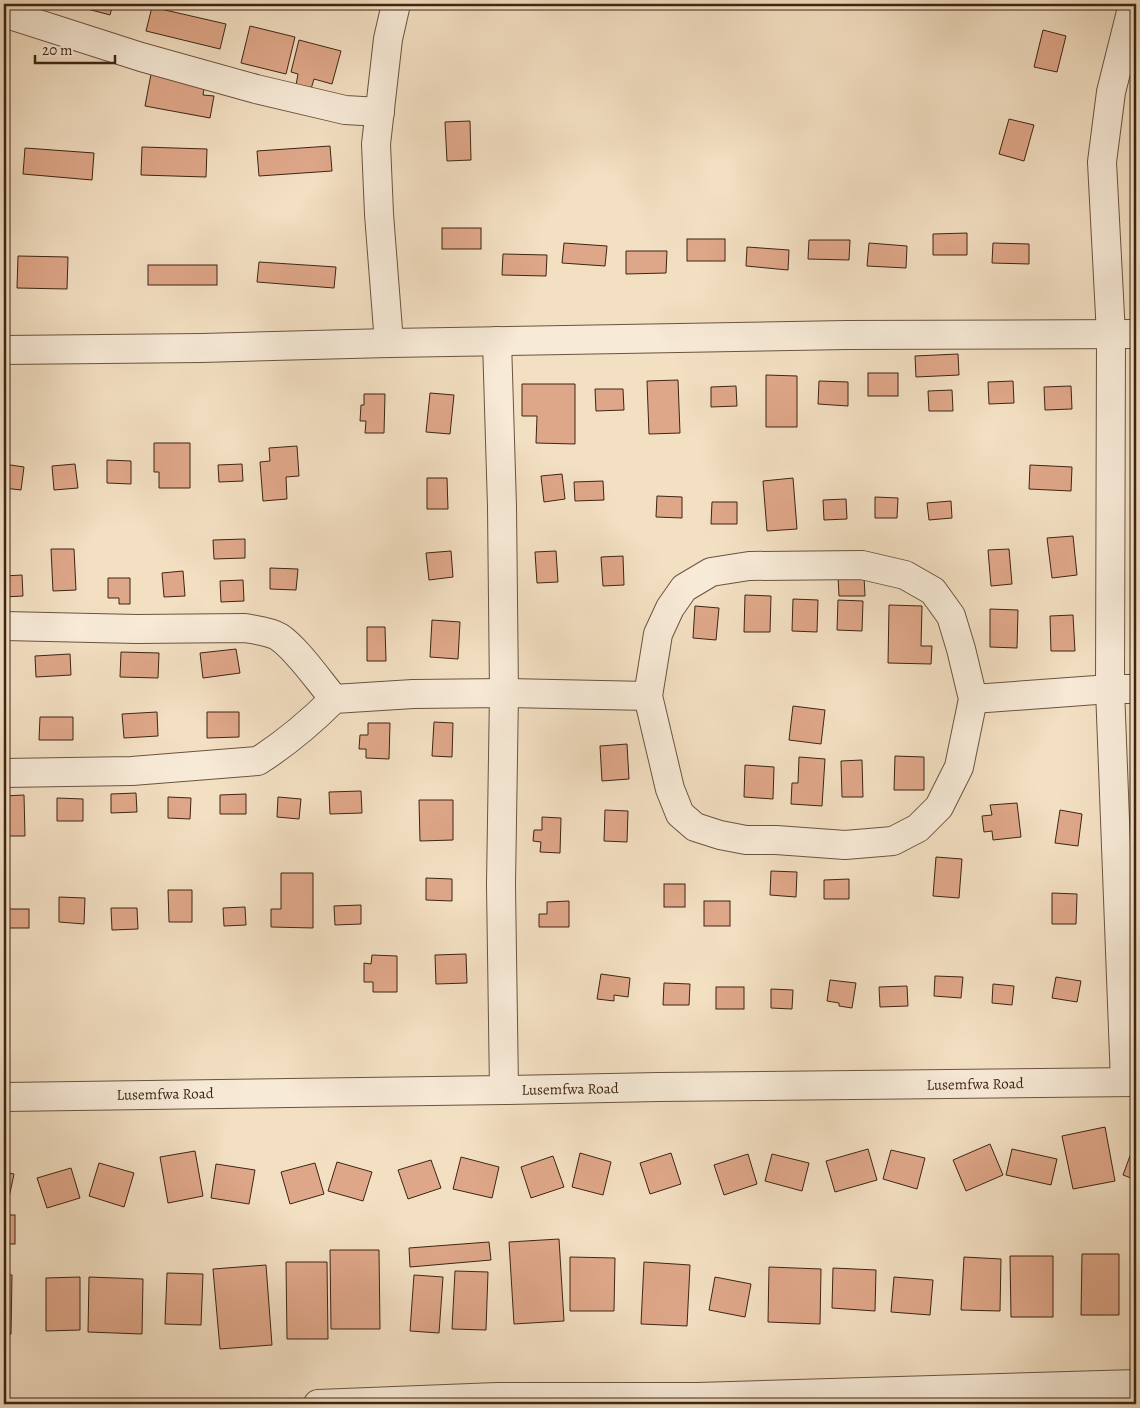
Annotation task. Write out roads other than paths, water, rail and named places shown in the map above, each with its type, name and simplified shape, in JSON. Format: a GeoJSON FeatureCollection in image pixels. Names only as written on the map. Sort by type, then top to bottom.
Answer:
{"type":"FeatureCollection","features":[{"type":"Feature","properties":{"kind":"street"},"geometry":{"type":"LineString","coordinates":[[389,343],[378,214],[376,144],[388,39],[396,4]]}},
{"type":"Feature","properties":{"kind":"street"},"geometry":{"type":"LineString","coordinates":[[1131,1082],[1123,689],[1124,334],[1102,162],[1124,92],[1133,4]]}},
{"type":"Feature","properties":{"kind":"street"},"geometry":{"type":"LineString","coordinates":[[4,13],[256,90],[345,110],[380,112]]}},
{"type":"Feature","properties":{"kind":"street"},"geometry":{"type":"LineString","coordinates":[[4,350],[857,335],[1124,334]]}},
{"type":"Feature","properties":{"kind":"street"},"geometry":{"type":"LineString","coordinates":[[497,341],[502,507],[504,694],[501,885],[504,1090]]}},
{"type":"Feature","properties":{"kind":"street"},"geometry":{"type":"LineString","coordinates":[[862,565],[905,575],[934,591],[951,616],[973,699],[958,767],[940,807],[918,828],[894,841],[845,845],[776,840],[746,840],[720,835],[695,827],[680,814],[670,788],[648,696],[658,634],[670,608],[684,588],[711,572],[749,566],[862,565]]}},
{"type":"Feature","properties":{"kind":"street"},"geometry":{"type":"LineString","coordinates":[[4,626],[137,629],[245,628],[262,631],[278,636],[295,651],[334,699]]}},
{"type":"Feature","properties":{"kind":"street"},"geometry":{"type":"LineString","coordinates":[[973,699],[1123,689]]}},
{"type":"Feature","properties":{"kind":"street"},"geometry":{"type":"LineString","coordinates":[[4,773],[132,771],[258,760],[275,750],[314,720],[334,699],[412,694],[648,696]]}},
{"type":"Feature","properties":{"kind":"street","name":"Lusemfwa Road"},"geometry":{"type":"LineString","coordinates":[[4,1096],[1131,1082]]}},
{"type":"Feature","properties":{"kind":"street"},"geometry":{"type":"LineString","coordinates":[[318,1404],[498,1397],[698,1400],[1136,1384]]}}]}
